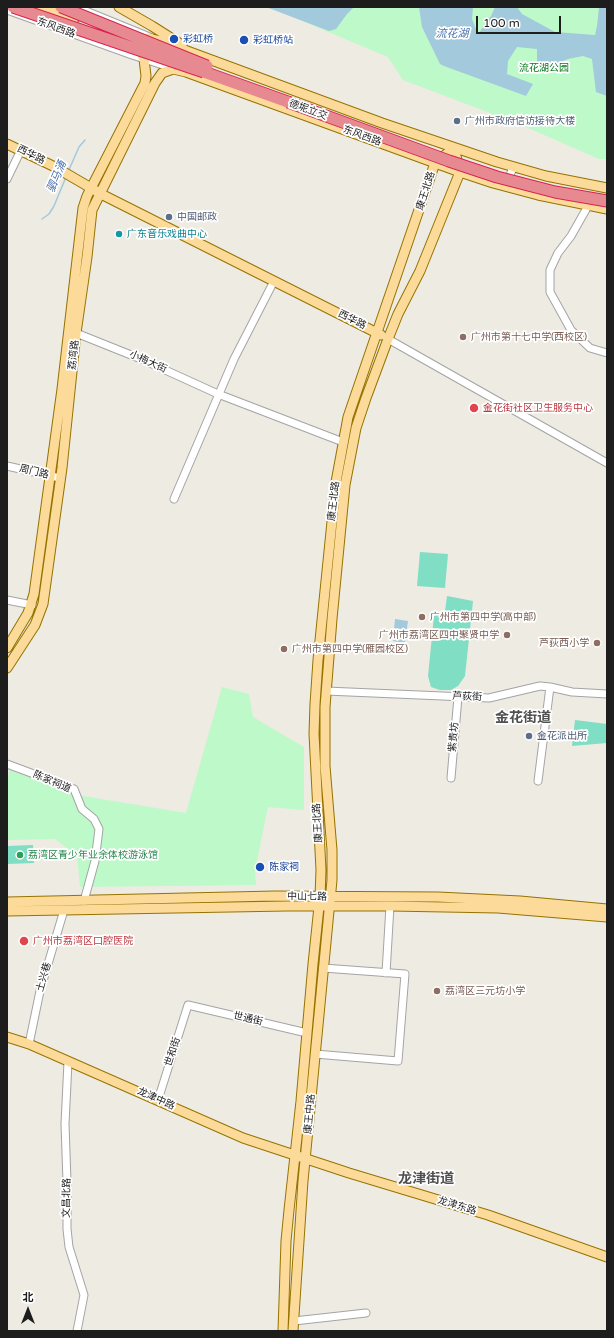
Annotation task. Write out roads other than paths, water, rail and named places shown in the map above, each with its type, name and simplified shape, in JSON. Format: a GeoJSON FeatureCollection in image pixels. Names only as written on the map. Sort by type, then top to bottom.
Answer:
{"type":"FeatureCollection","features":[{"type":"Feature","properties":{"kind":"highway","name":"德坭立交"},"geometry":{"type":"LineString","coordinates":[[13,7],[198,70],[479,171],[539,188],[607,201]]}},
{"type":"Feature","properties":{"kind":"highway","name":"德坭立交"},"geometry":{"type":"LineString","coordinates":[[60,7],[207,66],[469,161],[544,183],[607,195]]}},
{"type":"Feature","properties":{"kind":"main road"},"geometry":{"type":"LineString","coordinates":[[32,7],[78,22],[119,33],[160,41]]}},
{"type":"Feature","properties":{"kind":"main road"},"geometry":{"type":"LineString","coordinates":[[45,7],[130,44],[186,72]]}},
{"type":"Feature","properties":{"kind":"main road"},"geometry":{"type":"LineString","coordinates":[[119,7],[196,54]]}},
{"type":"Feature","properties":{"kind":"main road","name":"东风西路"},"geometry":{"type":"LineString","coordinates":[[160,41],[454,148],[513,167],[569,181],[607,188]]}},
{"type":"Feature","properties":{"kind":"main road"},"geometry":{"type":"LineString","coordinates":[[130,44],[138,50],[144,59]]}},
{"type":"Feature","properties":{"kind":"main road","name":"荔湾路"},"geometry":{"type":"LineString","coordinates":[[7,668],[35,625],[43,604],[60,478],[76,334],[87,257],[87,209],[84,203],[145,83],[146,76],[144,59]]}},
{"type":"Feature","properties":{"kind":"main road","name":"荔湾路"},"geometry":{"type":"LineString","coordinates":[[7,648],[24,623],[32,604],[87,209],[100,193],[159,77],[162,73],[173,69],[186,72]]}},
{"type":"Feature","properties":{"kind":"main road","name":"东风西路"},"geometry":{"type":"LineString","coordinates":[[186,72],[460,172],[538,195],[607,209]]}},
{"type":"Feature","properties":{"kind":"main road","name":"西华路"},"geometry":{"type":"LineString","coordinates":[[7,144],[55,167],[100,193],[388,339]]}},
{"type":"Feature","properties":{"kind":"main road"},"geometry":{"type":"LineString","coordinates":[[454,148],[460,172]]}},
{"type":"Feature","properties":{"kind":"main road","name":"康王北路"},"geometry":{"type":"LineString","coordinates":[[320,902],[321,870],[314,734],[315,704],[334,496],[343,442],[348,417],[435,163],[454,148]]}},
{"type":"Feature","properties":{"kind":"main road","name":"康王北路"},"geometry":{"type":"LineString","coordinates":[[330,902],[333,867],[324,753],[326,691],[347,470],[360,416],[380,360],[398,314],[420,271],[460,172]]}},
{"type":"Feature","properties":{"kind":"main road","name":"中山七路"},"geometry":{"type":"LineString","coordinates":[[7,902],[330,902],[438,897],[480,898],[607,909]]}},
{"type":"Feature","properties":{"kind":"main road","name":"中山七路"},"geometry":{"type":"LineString","coordinates":[[7,911],[275,901]]}},
{"type":"Feature","properties":{"kind":"main road","name":"康王中路"},"geometry":{"type":"LineString","coordinates":[[283,1331],[286,1241],[320,902]]}},
{"type":"Feature","properties":{"kind":"main road","name":"中山七路"},"geometry":{"type":"LineString","coordinates":[[330,902],[390,906],[498,908],[607,917]]}},
{"type":"Feature","properties":{"kind":"main road","name":"康王中路"},"geometry":{"type":"LineString","coordinates":[[293,1331],[299,1231],[330,902]]}},
{"type":"Feature","properties":{"kind":"main road","name":"龙津中路"},"geometry":{"type":"LineString","coordinates":[[7,1037],[29,1044],[243,1138],[306,1159]]}},
{"type":"Feature","properties":{"kind":"main road","name":"龙津东路"},"geometry":{"type":"LineString","coordinates":[[306,1159],[488,1215],[607,1257]]}},
{"type":"Feature","properties":{"kind":"street","name":"东风西路"},"geometry":{"type":"LineString","coordinates":[[76,7],[160,41]]}},
{"type":"Feature","properties":{"kind":"street","name":"东风西路"},"geometry":{"type":"LineString","coordinates":[[7,10],[144,59],[186,72]]}},
{"type":"Feature","properties":{"kind":"street"},"geometry":{"type":"LineString","coordinates":[[297,112],[304,94]]}},
{"type":"Feature","properties":{"kind":"street"},"geometry":{"type":"LineString","coordinates":[[375,140],[382,123]]}},
{"type":"Feature","properties":{"kind":"street"},"geometry":{"type":"LineString","coordinates":[[7,179],[21,150]]}},
{"type":"Feature","properties":{"kind":"street"},"geometry":{"type":"LineString","coordinates":[[507,187],[513,167]]}},
{"type":"Feature","properties":{"kind":"street"},"geometry":{"type":"LineString","coordinates":[[588,206],[571,236],[558,253],[550,270],[550,292],[571,330],[590,348],[607,353]]}},
{"type":"Feature","properties":{"kind":"street"},"geometry":{"type":"LineString","coordinates":[[174,499],[234,359],[274,281]]}},
{"type":"Feature","properties":{"kind":"street","name":"小梅大街"},"geometry":{"type":"LineString","coordinates":[[76,334],[141,359],[218,394],[343,442]]}},
{"type":"Feature","properties":{"kind":"street","name":"西华路"},"geometry":{"type":"LineString","coordinates":[[388,339],[607,463]]}},
{"type":"Feature","properties":{"kind":"street"},"geometry":{"type":"LineString","coordinates":[[369,356],[376,352],[379,354],[380,360]]}},
{"type":"Feature","properties":{"kind":"street","name":"周门路"},"geometry":{"type":"LineString","coordinates":[[7,466],[60,478]]}},
{"type":"Feature","properties":{"kind":"street"},"geometry":{"type":"LineString","coordinates":[[7,600],[32,604]]}},
{"type":"Feature","properties":{"kind":"street","name":"芦荻街"},"geometry":{"type":"LineString","coordinates":[[326,691],[489,698],[533,687],[550,687],[572,692],[607,694]]}},
{"type":"Feature","properties":{"kind":"street"},"geometry":{"type":"LineString","coordinates":[[538,781],[550,687]]}},
{"type":"Feature","properties":{"kind":"street","name":"紫贵坊"},"geometry":{"type":"LineString","coordinates":[[451,778],[458,697]]}},
{"type":"Feature","properties":{"kind":"street","name":"陈家祠道"},"geometry":{"type":"LineString","coordinates":[[7,764],[74,789],[82,809],[94,818],[100,829],[95,861],[84,901]]}},
{"type":"Feature","properties":{"kind":"street"},"geometry":{"type":"LineString","coordinates":[[386,973],[390,906]]}},
{"type":"Feature","properties":{"kind":"street","name":"土兴巷"},"geometry":{"type":"LineString","coordinates":[[29,1044],[40,991],[64,910]]}},
{"type":"Feature","properties":{"kind":"street"},"geometry":{"type":"LineString","coordinates":[[315,1054],[398,1061],[405,974],[323,968]]}},
{"type":"Feature","properties":{"kind":"street","name":"世通街"},"geometry":{"type":"LineString","coordinates":[[188,1005],[307,1033]]}},
{"type":"Feature","properties":{"kind":"street","name":"世和街"},"geometry":{"type":"LineString","coordinates":[[158,1100],[188,1005]]}},
{"type":"Feature","properties":{"kind":"street","name":"文昌北路"},"geometry":{"type":"LineString","coordinates":[[68,1062],[65,1124],[67,1229],[69,1247],[84,1295],[77,1331]]}},
{"type":"Feature","properties":{"kind":"street"},"geometry":{"type":"LineString","coordinates":[[294,1320],[366,1313]]}},
{"type":"Feature","properties":{"kind":"water"},"geometry":{"type":"Polygon","coordinates":[[[266,7],[354,7],[336,29],[329,31],[266,7]]]}},
{"type":"Feature","properties":{"kind":"water","name":"流花湖"},"geometry":{"type":"Polygon","coordinates":[[[419,7],[473,7],[472,19],[478,34],[491,16],[495,7],[517,7],[522,14],[555,32],[595,35],[599,7],[607,7],[607,96],[596,92],[592,59],[583,56],[568,59],[547,68],[537,65],[537,49],[517,47],[508,61],[507,74],[533,84],[526,96],[444,66],[440,64],[422,27],[419,7]]]}},
{"type":"Feature","properties":{"kind":"water"},"geometry":{"type":"Polygon","coordinates":[[[395,619],[408,621],[405,643],[393,641],[395,619]]]}},
{"type":"Feature","properties":{"kind":"waterway","name":"驷马涌"},"geometry":{"type":"LineString","coordinates":[[68,172],[79,147],[85,140]]}},
{"type":"Feature","properties":{"kind":"waterway","name":"驷马涌"},"geometry":{"type":"LineString","coordinates":[[42,219],[49,214],[54,206],[66,177]]}},
{"type":"Feature","properties":{"kind":"place","name":"彩虹桥"},"geometry":{"type":"Point","coordinates":[174,39]}},
{"type":"Feature","properties":{"kind":"place","name":"彩虹桥站"},"geometry":{"type":"Point","coordinates":[244,40]}},
{"type":"Feature","properties":{"kind":"place","name":"广州市政府信访接待大楼"},"geometry":{"type":"Point","coordinates":[457,121]}},
{"type":"Feature","properties":{"kind":"place","name":"中国邮政"},"geometry":{"type":"Point","coordinates":[169,217]}},
{"type":"Feature","properties":{"kind":"place","name":"广东音乐戏曲中心"},"geometry":{"type":"Point","coordinates":[119,234]}},
{"type":"Feature","properties":{"kind":"place","name":"广州市第十七中学(西校区)"},"geometry":{"type":"Point","coordinates":[463,337]}},
{"type":"Feature","properties":{"kind":"place","name":"金花街社区卫生服务中心"},"geometry":{"type":"Point","coordinates":[474,408]}},
{"type":"Feature","properties":{"kind":"place","name":"广州市第四中学(高中部)"},"geometry":{"type":"Point","coordinates":[422,617]}},
{"type":"Feature","properties":{"kind":"place","name":"广州市荔湾区四中聚贤中学"},"geometry":{"type":"Point","coordinates":[507,635]}},
{"type":"Feature","properties":{"kind":"place","name":"芦荻西小学"},"geometry":{"type":"Point","coordinates":[597,643]}},
{"type":"Feature","properties":{"kind":"place","name":"广州市第四中学(雁园校区)"},"geometry":{"type":"Point","coordinates":[284,649]}},
{"type":"Feature","properties":{"kind":"place","name":"金花派出所"},"geometry":{"type":"Point","coordinates":[529,736]}},
{"type":"Feature","properties":{"kind":"place","name":"荔湾区青少年业余体校游泳馆"},"geometry":{"type":"Point","coordinates":[20,855]}},
{"type":"Feature","properties":{"kind":"place","name":"陈家祠"},"geometry":{"type":"Point","coordinates":[260,867]}},
{"type":"Feature","properties":{"kind":"place","name":"广州市荔湾区口腔医院"},"geometry":{"type":"Point","coordinates":[24,941]}},
{"type":"Feature","properties":{"kind":"place","name":"荔湾区三元坊小学"},"geometry":{"type":"Point","coordinates":[437,991]}},
{"type":"Feature","properties":{"kind":"district","name":"金花街道"},"geometry":{"type":"Point","coordinates":[523,718]}},
{"type":"Feature","properties":{"kind":"district","name":"龙津街道"},"geometry":{"type":"Point","coordinates":[426,1179]}},
{"type":"Feature","properties":{"kind":"park label","name":"流花湖公园"},"geometry":{"type":"Point","coordinates":[544,68]}}]}
